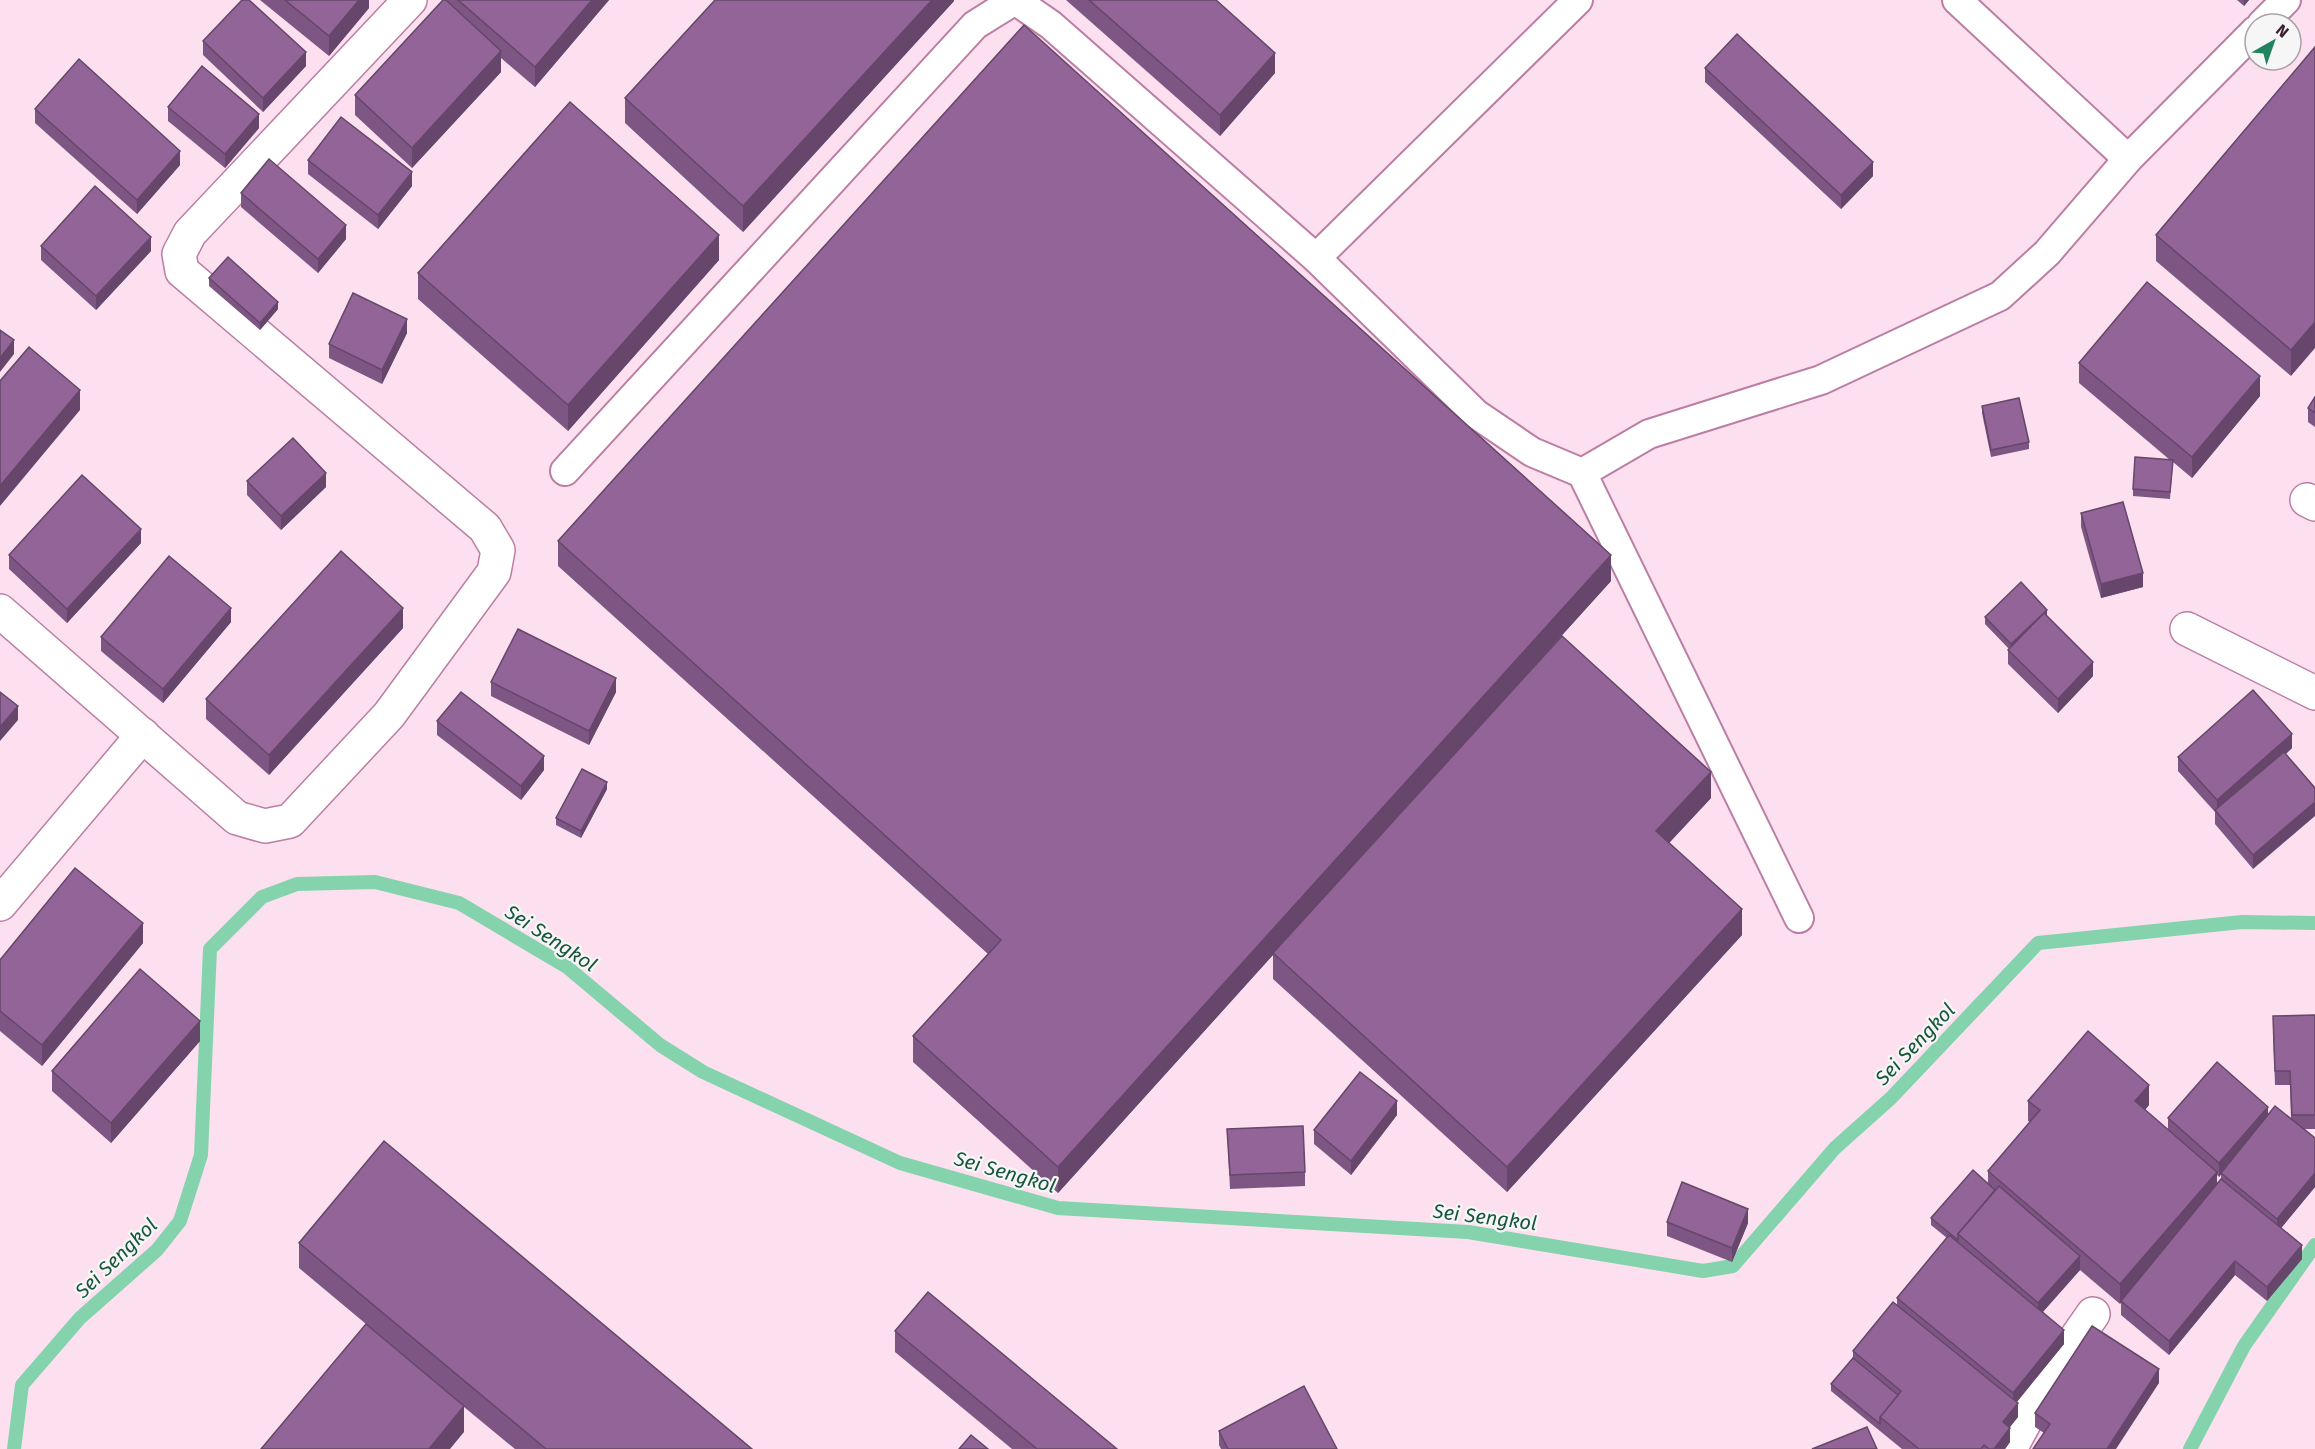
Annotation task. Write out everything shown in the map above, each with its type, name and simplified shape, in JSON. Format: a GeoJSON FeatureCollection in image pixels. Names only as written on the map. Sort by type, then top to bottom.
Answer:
{"type":"FeatureCollection","features":[{"type":"Feature","properties":{"kind":"street"},"geometry":{"type":"LineString","coordinates":[[0,611],[237,818],[265,826],[290,821],[389,715],[494,572],[498,550],[485,528],[182,272],[179,254],[190,233],[410,0]]}},
{"type":"Feature","properties":{"kind":"street"},"geometry":{"type":"LineString","coordinates":[[2187,629],[2315,693]]}},
{"type":"Feature","properties":{"kind":"street"},"geometry":{"type":"LineString","coordinates":[[0,904],[143,735]]}},
{"type":"Feature","properties":{"kind":"street"},"geometry":{"type":"LineString","coordinates":[[2010,1449],[2049,1377],[2093,1314]]}},
{"type":"Feature","properties":{"kind":"lane"},"geometry":{"type":"LineString","coordinates":[[565,471],[975,25],[1015,0],[1051,25],[1316,258],[1476,414],[1532,452],[1582,473],[1799,918]]}},
{"type":"Feature","properties":{"kind":"lane"},"geometry":{"type":"LineString","coordinates":[[1316,258],[1578,0]]}},
{"type":"Feature","properties":{"kind":"lane"},"geometry":{"type":"LineString","coordinates":[[1957,0],[2128,159]]}},
{"type":"Feature","properties":{"kind":"lane"},"geometry":{"type":"LineString","coordinates":[[2274,12],[2286,0]]}},
{"type":"Feature","properties":{"kind":"lane"},"geometry":{"type":"LineString","coordinates":[[1582,473],[1650,434],[1821,380],[2000,296],[2047,253],[2128,159],[2243,43]]}},
{"type":"Feature","properties":{"kind":"building"},"geometry":{"type":"Polygon","coordinates":[[[242,0],[249,0],[306,52],[263,98],[203,41],[242,0]]]}},
{"type":"Feature","properties":{"kind":"building"},"geometry":{"type":"Polygon","coordinates":[[[285,0],[359,0],[329,36],[285,0]]]}},
{"type":"Feature","properties":{"kind":"building"},"geometry":{"type":"Polygon","coordinates":[[[443,0],[446,0],[501,51],[412,148],[355,95],[443,0]]]}},
{"type":"Feature","properties":{"kind":"building"},"geometry":{"type":"Polygon","coordinates":[[[458,0],[592,0],[535,67],[458,0]]]}},
{"type":"Feature","properties":{"kind":"building"},"geometry":{"type":"Polygon","coordinates":[[[715,0],[932,0],[743,206],[625,98],[715,0]]]}},
{"type":"Feature","properties":{"kind":"building"},"geometry":{"type":"Polygon","coordinates":[[[1089,0],[1216,0],[1275,53],[1220,115],[1089,0]]]}},
{"type":"Feature","properties":{"kind":"building"},"geometry":{"type":"Polygon","coordinates":[[[1024,25],[1611,555],[1058,1167],[913,1036],[1001,940],[558,541],[1024,25]]]}},
{"type":"Feature","properties":{"kind":"building"},"geometry":{"type":"Polygon","coordinates":[[[1737,34],[1873,162],[1841,195],[1705,68],[1737,34]]]}},
{"type":"Feature","properties":{"kind":"building"},"geometry":{"type":"Polygon","coordinates":[[[2315,47],[2315,322],[2291,350],[2156,235],[2294,72],[2303,72],[2303,61],[2315,47]]]}},
{"type":"Feature","properties":{"kind":"building"},"geometry":{"type":"Polygon","coordinates":[[[79,59],[180,151],[137,200],[35,109],[79,59]]]}},
{"type":"Feature","properties":{"kind":"building"},"geometry":{"type":"Polygon","coordinates":[[[202,66],[259,114],[225,154],[168,107],[202,66]]]}},
{"type":"Feature","properties":{"kind":"building"},"geometry":{"type":"Polygon","coordinates":[[[570,102],[719,235],[568,405],[418,273],[570,102]]]}},
{"type":"Feature","properties":{"kind":"building"},"geometry":{"type":"Polygon","coordinates":[[[341,117],[412,172],[378,215],[308,160],[341,117]]]}},
{"type":"Feature","properties":{"kind":"building"},"geometry":{"type":"Polygon","coordinates":[[[269,159],[346,225],[318,259],[241,193],[269,159]]]}},
{"type":"Feature","properties":{"kind":"building"},"geometry":{"type":"Polygon","coordinates":[[[95,186],[151,237],[96,296],[41,246],[95,186]]]}},
{"type":"Feature","properties":{"kind":"building"},"geometry":{"type":"Polygon","coordinates":[[[228,257],[278,302],[260,323],[209,278],[228,257]]]}},
{"type":"Feature","properties":{"kind":"building"},"geometry":{"type":"Polygon","coordinates":[[[2147,282],[2260,376],[2192,457],[2079,363],[2147,282]]]}},
{"type":"Feature","properties":{"kind":"building"},"geometry":{"type":"Polygon","coordinates":[[[353,293],[407,319],[382,370],[329,344],[353,293]]]}},
{"type":"Feature","properties":{"kind":"building"},"geometry":{"type":"Polygon","coordinates":[[[0,330],[14,340],[0,358],[0,330]]]}},
{"type":"Feature","properties":{"kind":"building"},"geometry":{"type":"Polygon","coordinates":[[[29,347],[80,390],[0,486],[0,381],[29,347]]]}},
{"type":"Feature","properties":{"kind":"building"},"geometry":{"type":"Polygon","coordinates":[[[2315,397],[2315,413],[2308,408],[2315,397]]]}},
{"type":"Feature","properties":{"kind":"building"},"geometry":{"type":"Polygon","coordinates":[[[2019,398],[2029,442],[1991,450],[1982,406],[2019,398]]]}},
{"type":"Feature","properties":{"kind":"building"},"geometry":{"type":"Polygon","coordinates":[[[293,438],[326,473],[281,516],[247,481],[293,438]]]}},
{"type":"Feature","properties":{"kind":"building"},"geometry":{"type":"Polygon","coordinates":[[[2135,457],[2173,460],[2170,492],[2133,489],[2135,457]]]}},
{"type":"Feature","properties":{"kind":"building"},"geometry":{"type":"Polygon","coordinates":[[[82,475],[141,529],[67,609],[9,555],[82,475]]]}},
{"type":"Feature","properties":{"kind":"building"},"geometry":{"type":"Polygon","coordinates":[[[2123,502],[2143,573],[2101,584],[2081,513],[2123,502]]]}},
{"type":"Feature","properties":{"kind":"building"},"geometry":{"type":"Polygon","coordinates":[[[341,551],[403,608],[269,755],[206,699],[341,551]]]}},
{"type":"Feature","properties":{"kind":"building"},"geometry":{"type":"Polygon","coordinates":[[[169,556],[231,608],[163,689],[101,637],[169,556]]]}},
{"type":"Feature","properties":{"kind":"building"},"geometry":{"type":"Polygon","coordinates":[[[2021,582],[2047,610],[2011,644],[1985,617],[2021,582]]]}},
{"type":"Feature","properties":{"kind":"building"},"geometry":{"type":"Polygon","coordinates":[[[2044,613],[2093,662],[2058,699],[2008,650],[2044,613]]]}},
{"type":"Feature","properties":{"kind":"building"},"geometry":{"type":"Polygon","coordinates":[[[518,629],[616,678],[589,731],[491,682],[518,629]]]}},
{"type":"Feature","properties":{"kind":"building"},"geometry":{"type":"Polygon","coordinates":[[[1562,636],[1711,772],[1656,831],[1742,909],[1507,1167],[1273,953],[1562,636]]]}},
{"type":"Feature","properties":{"kind":"building"},"geometry":{"type":"Polygon","coordinates":[[[2253,690],[2292,734],[2217,800],[2178,757],[2253,690]]]}},
{"type":"Feature","properties":{"kind":"building"},"geometry":{"type":"Polygon","coordinates":[[[0,692],[18,706],[0,727],[0,692]]]}},
{"type":"Feature","properties":{"kind":"building"},"geometry":{"type":"Polygon","coordinates":[[[461,692],[544,756],[521,786],[437,721],[461,692]]]}},
{"type":"Feature","properties":{"kind":"building"},"geometry":{"type":"Polygon","coordinates":[[[2284,752],[2315,788],[2315,802],[2253,855],[2215,810],[2284,752]]]}},
{"type":"Feature","properties":{"kind":"building"},"geometry":{"type":"Polygon","coordinates":[[[582,769],[607,782],[581,831],[556,818],[582,769]]]}},
{"type":"Feature","properties":{"kind":"building"},"geometry":{"type":"Polygon","coordinates":[[[75,868],[143,923],[42,1045],[0,1011],[0,960],[75,868]]]}},
{"type":"Feature","properties":{"kind":"building"},"geometry":{"type":"Polygon","coordinates":[[[140,969],[200,1021],[111,1123],[52,1071],[140,969]]]}},
{"type":"Feature","properties":{"kind":"building"},"geometry":{"type":"Polygon","coordinates":[[[2315,1015],[2315,1115],[2292,1115],[2290,1071],[2275,1071],[2273,1016],[2315,1015]]]}},
{"type":"Feature","properties":{"kind":"building"},"geometry":{"type":"Polygon","coordinates":[[[2088,1031],[2149,1085],[2135,1101],[2217,1172],[2120,1284],[1988,1171],[2040,1110],[2028,1101],[2088,1031]]]}},
{"type":"Feature","properties":{"kind":"building"},"geometry":{"type":"Polygon","coordinates":[[[2217,1062],[2268,1107],[2219,1163],[2168,1118],[2217,1062]]]}},
{"type":"Feature","properties":{"kind":"building"},"geometry":{"type":"Polygon","coordinates":[[[1360,1072],[1397,1101],[1351,1161],[1314,1130],[1360,1072]]]}},
{"type":"Feature","properties":{"kind":"building"},"geometry":{"type":"Polygon","coordinates":[[[2275,1106],[2315,1138],[2315,1173],[2277,1219],[2221,1173],[2275,1106]]]}},
{"type":"Feature","properties":{"kind":"building"},"geometry":{"type":"Polygon","coordinates":[[[1303,1126],[1305,1172],[1230,1175],[1227,1129],[1303,1126]]]}},
{"type":"Feature","properties":{"kind":"building"},"geometry":{"type":"Polygon","coordinates":[[[384,1141],[752,1449],[546,1449],[299,1243],[384,1141]]]}},
{"type":"Feature","properties":{"kind":"building"},"geometry":{"type":"Polygon","coordinates":[[[1973,1170],[1995,1190],[1958,1234],[1958,1240],[1931,1218],[1973,1170]]]}},
{"type":"Feature","properties":{"kind":"building"},"geometry":{"type":"Polygon","coordinates":[[[2221,1179],[2302,1245],[2267,1287],[2235,1261],[2169,1341],[2121,1301],[2221,1179]]]}},
{"type":"Feature","properties":{"kind":"building"},"geometry":{"type":"Polygon","coordinates":[[[1682,1182],[1748,1209],[1732,1248],[1667,1222],[1682,1182]]]}},
{"type":"Feature","properties":{"kind":"building"},"geometry":{"type":"Polygon","coordinates":[[[1999,1186],[2080,1256],[2038,1303],[1958,1234],[1999,1186]]]}},
{"type":"Feature","properties":{"kind":"building"},"geometry":{"type":"Polygon","coordinates":[[[1949,1235],[2064,1330],[2013,1393],[1897,1298],[1949,1235]]]}},
{"type":"Feature","properties":{"kind":"building"},"geometry":{"type":"Polygon","coordinates":[[[928,1292],[1117,1449],[1037,1449],[895,1331],[928,1292]]]}},
{"type":"Feature","properties":{"kind":"building"},"geometry":{"type":"Polygon","coordinates":[[[1893,1302],[2018,1403],[2003,1422],[2010,1428],[1994,1449],[1989,1449],[1984,1445],[1981,1449],[1919,1449],[1880,1417],[1901,1391],[1853,1351],[1893,1302]]]}},
{"type":"Feature","properties":{"kind":"building"},"geometry":{"type":"Polygon","coordinates":[[[366,1324],[464,1406],[429,1449],[261,1449],[366,1324]]]}},
{"type":"Feature","properties":{"kind":"building"},"geometry":{"type":"Polygon","coordinates":[[[2092,1326],[2159,1369],[2107,1449],[2033,1449],[2050,1424],[2035,1413],[2092,1326]]]}},
{"type":"Feature","properties":{"kind":"building"},"geometry":{"type":"Polygon","coordinates":[[[1853,1358],[1898,1395],[1880,1417],[1880,1424],[1831,1384],[1853,1358]]]}},
{"type":"Feature","properties":{"kind":"building"},"geometry":{"type":"Polygon","coordinates":[[[1304,1386],[1337,1449],[1228,1449],[1219,1431],[1304,1386]]]}},
{"type":"Feature","properties":{"kind":"building"},"geometry":{"type":"Polygon","coordinates":[[[1867,1427],[1877,1449],[1812,1449],[1867,1427]]]}},
{"type":"Feature","properties":{"kind":"building"},"geometry":{"type":"Polygon","coordinates":[[[971,1435],[988,1449],[959,1449],[971,1435]]]}},
{"type":"Feature","properties":{"kind":"waterway","name":"Sei Sengkol"},"geometry":{"type":"LineString","coordinates":[[14,1449],[22,1385],[80,1318],[157,1250],[180,1221],[201,1155],[210,949],[262,897],[297,884],[375,882],[459,903],[567,967],[660,1045],[703,1072],[900,1163],[1058,1208],[1468,1232],[1703,1271],[1733,1266],[1835,1148],[1891,1098],[2038,943],[2242,922],[2315,923]]}},
{"type":"Feature","properties":{"kind":"waterway","name":"Sei Sengkol"},"geometry":{"type":"LineString","coordinates":[[2190,1449],[2244,1346],[2315,1245]]}}]}
